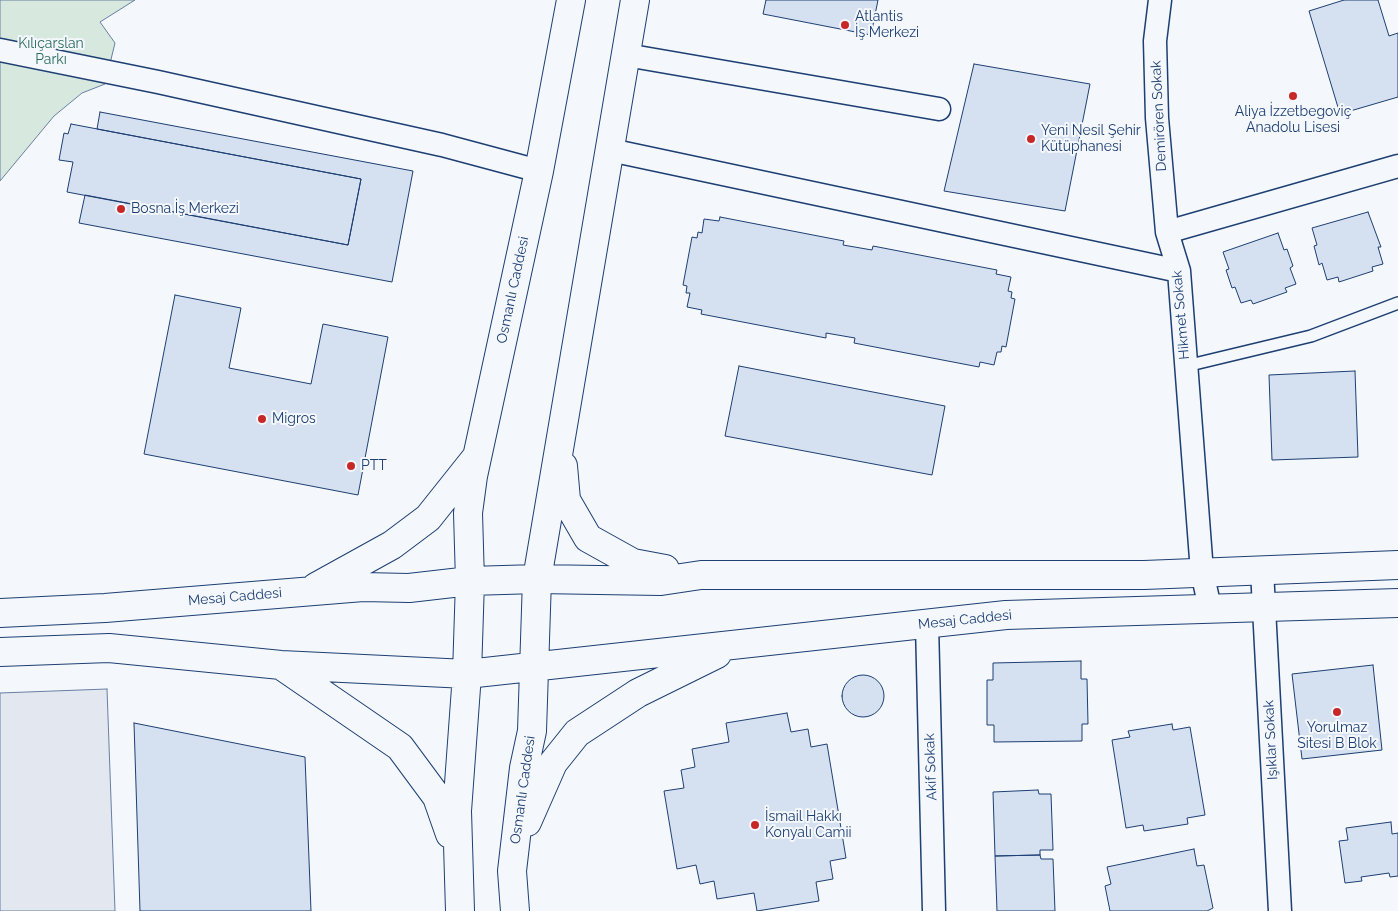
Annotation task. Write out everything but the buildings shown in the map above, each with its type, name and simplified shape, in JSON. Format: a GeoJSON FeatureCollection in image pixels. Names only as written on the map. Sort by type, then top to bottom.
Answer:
{"type":"FeatureCollection","features":[{"type":"Feature","properties":{"kind":"street","name":"Osmanlı Caddesi"},"geometry":{"type":"LineString","coordinates":[[467,674],[470,581],[468,513],[477,456],[539,170],[571,0]]}},
{"type":"Feature","properties":{"kind":"street"},"geometry":{"type":"LineString","coordinates":[[636,0],[536,579],[661,581],[701,575],[1144,575],[1398,565]]}},
{"type":"Feature","properties":{"kind":"street","name":"Demirören Sokak"},"geometry":{"type":"LineString","coordinates":[[1160,0],[1155,41],[1157,118],[1167,232]]}},
{"type":"Feature","properties":{"kind":"street"},"geometry":{"type":"LineString","coordinates":[[0,50],[158,82],[442,145],[539,170]]}},
{"type":"Feature","properties":{"kind":"street"},"geometry":{"type":"LineString","coordinates":[[626,55],[939,109]]}},
{"type":"Feature","properties":{"kind":"street"},"geometry":{"type":"LineString","coordinates":[[610,150],[1179,272]]}},
{"type":"Feature","properties":{"kind":"street"},"geometry":{"type":"LineString","coordinates":[[1167,232],[1398,166]]}},
{"type":"Feature","properties":{"kind":"street","name":"Hikmet Sokak"},"geometry":{"type":"LineString","coordinates":[[1167,232],[1179,272],[1202,572],[1210,608]]}},
{"type":"Feature","properties":{"kind":"street"},"geometry":{"type":"LineString","coordinates":[[560,439],[566,500],[588,538],[633,563],[701,575]]}},
{"type":"Feature","properties":{"kind":"street"},"geometry":{"type":"LineString","coordinates":[[310,591],[392,544],[428,518],[477,456]]}},
{"type":"Feature","properties":{"kind":"street","name":"Işıklar Sokak"},"geometry":{"type":"LineString","coordinates":[[1262,570],[1280,911]]}},
{"type":"Feature","properties":{"kind":"street","name":"Osmanlı Caddesi"},"geometry":{"type":"LineString","coordinates":[[515,911],[512,871],[524,768],[532,731],[536,579]]}},
{"type":"Feature","properties":{"kind":"street","name":"Mesaj Caddesi"},"geometry":{"type":"LineString","coordinates":[[0,613],[105,608],[363,587],[409,588],[470,581],[536,579]]}},
{"type":"Feature","properties":{"kind":"street","name":"Mesaj Caddesi"},"geometry":{"type":"LineString","coordinates":[[467,674],[1006,615],[1398,603]]}},
{"type":"Feature","properties":{"kind":"street","name":"Akif Sokak"},"geometry":{"type":"LineString","coordinates":[[927,624],[934,911]]}},
{"type":"Feature","properties":{"kind":"street"},"geometry":{"type":"LineString","coordinates":[[512,871],[537,797],[553,764],[577,733],[638,693],[734,645]]}},
{"type":"Feature","properties":{"kind":"street"},"geometry":{"type":"LineString","coordinates":[[0,652],[109,648],[281,665],[467,674],[458,777],[460,911]]}},
{"type":"Feature","properties":{"kind":"street"},"geometry":{"type":"LineString","coordinates":[[281,665],[400,747],[437,797],[458,857]]}},
{"type":"Feature","properties":{"kind":"lane"},"geometry":{"type":"LineString","coordinates":[[1186,366],[1311,336],[1398,303]]}},
{"type":"Feature","properties":{"kind":"green space","name":"Kılıçarslan Parkı"},"geometry":{"type":"Polygon","coordinates":[[[0,0],[135,0],[100,22],[115,43],[105,84],[82,93],[54,116],[0,181],[0,0]]]}},
{"type":"Feature","properties":{"kind":"shaded area"},"geometry":{"type":"Polygon","coordinates":[[[107,689],[115,911],[0,911],[0,693],[107,689]]]}},
{"type":"Feature","properties":{"kind":"place","name":"Atlantis İş Merkezi"},"geometry":{"type":"Point","coordinates":[845,25]}},
{"type":"Feature","properties":{"kind":"place","name":"Aliya İzzetbegoviç Anadolu Lisesi"},"geometry":{"type":"Point","coordinates":[1293,96]}},
{"type":"Feature","properties":{"kind":"place","name":"Yeni Nesil Şehir Kütüphanesi"},"geometry":{"type":"Point","coordinates":[1031,139]}},
{"type":"Feature","properties":{"kind":"place","name":"Bosna İş Merkezi"},"geometry":{"type":"Point","coordinates":[121,209]}},
{"type":"Feature","properties":{"kind":"place","name":"Migros"},"geometry":{"type":"Point","coordinates":[262,419]}},
{"type":"Feature","properties":{"kind":"place","name":"PTT"},"geometry":{"type":"Point","coordinates":[351,466]}},
{"type":"Feature","properties":{"kind":"place","name":"Yorulmaz Sitesi B Blok"},"geometry":{"type":"Point","coordinates":[1337,712]}},
{"type":"Feature","properties":{"kind":"place","name":"İsmail Hakkı Konyalı Camii"},"geometry":{"type":"Point","coordinates":[755,825]}}]}
